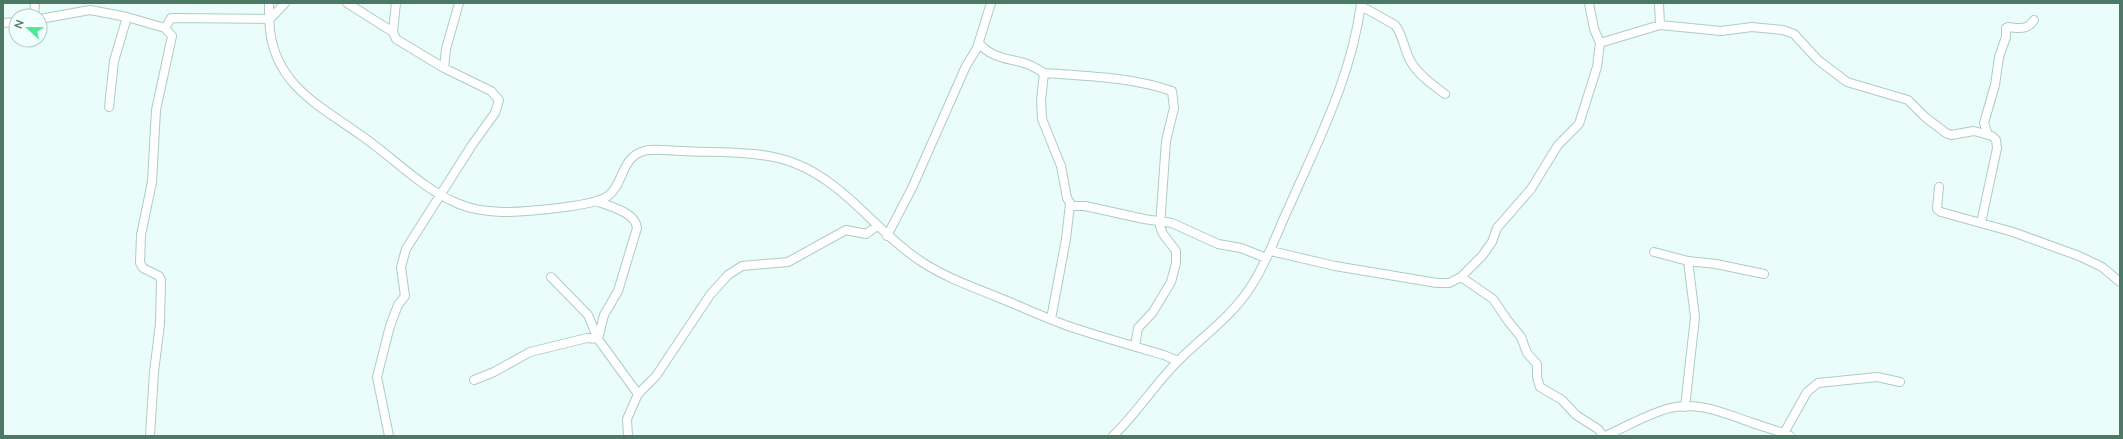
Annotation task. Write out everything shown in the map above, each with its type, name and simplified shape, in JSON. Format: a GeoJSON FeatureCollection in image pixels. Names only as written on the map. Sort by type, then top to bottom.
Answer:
{"type":"FeatureCollection","features":[{"type":"Feature","properties":{"kind":"street"},"geometry":{"type":"LineString","coordinates":[[269,3],[270,32],[276,51],[291,82],[325,112],[363,136],[391,160],[440,195],[476,210],[504,212],[558,207],[606,198],[613,192],[628,162],[643,151],[742,154],[794,162],[812,172],[856,205],[887,236],[918,260],[939,273],[1051,319],[1178,361]]}},
{"type":"Feature","properties":{"kind":"street"},"geometry":{"type":"LineString","coordinates":[[166,28],[171,18],[270,19],[285,3]]}},
{"type":"Feature","properties":{"kind":"street"},"geometry":{"type":"LineString","coordinates":[[347,3],[393,32]]}},
{"type":"Feature","properties":{"kind":"street"},"geometry":{"type":"LineString","coordinates":[[389,436],[383,412],[378,371],[390,326],[398,305],[405,296],[401,280],[402,258],[416,231],[472,145],[495,113],[499,100],[491,91],[444,68],[396,39],[393,32],[396,3]]}},
{"type":"Feature","properties":{"kind":"street"},"geometry":{"type":"LineString","coordinates":[[444,68],[446,49],[459,3]]}},
{"type":"Feature","properties":{"kind":"street"},"geometry":{"type":"LineString","coordinates":[[887,236],[912,188],[966,66],[979,43],[990,3]]}},
{"type":"Feature","properties":{"kind":"street"},"geometry":{"type":"LineString","coordinates":[[1070,204],[1161,221],[1180,226],[1218,244],[1268,255],[1437,283],[1449,283],[1461,277],[1487,250],[1497,228],[1531,189],[1558,145],[1579,124],[1597,67],[1600,43],[1594,29],[1589,3]]}},
{"type":"Feature","properties":{"kind":"street"},"geometry":{"type":"LineString","coordinates":[[1659,3],[1660,25]]}},
{"type":"Feature","properties":{"kind":"street"},"geometry":{"type":"LineString","coordinates":[[1112,436],[1178,361],[1240,302],[1251,287],[1268,255],[1344,78],[1354,47],[1361,5],[1395,25],[1399,30],[1412,65],[1428,81],[1445,94]]}},
{"type":"Feature","properties":{"kind":"street"},"geometry":{"type":"LineString","coordinates":[[48,17],[87,10],[127,17],[158,28],[166,28]]}},
{"type":"Feature","properties":{"kind":"street"},"geometry":{"type":"LineString","coordinates":[[109,107],[114,61],[127,17]]}},
{"type":"Feature","properties":{"kind":"street"},"geometry":{"type":"LineString","coordinates":[[1988,135],[1984,123],[1995,85],[1999,57],[2006,37],[2006,28],[2008,26],[2022,29],[2034,20]]}},
{"type":"Feature","properties":{"kind":"street"},"geometry":{"type":"LineString","coordinates":[[1600,43],[1660,25],[1721,31],[1752,27],[1784,30],[1794,34],[1818,60],[1844,80],[1908,100],[1925,117],[1946,133],[1951,135],[1974,131],[1988,135],[1996,140],[1997,148],[1981,223]]}},
{"type":"Feature","properties":{"kind":"street"},"geometry":{"type":"LineString","coordinates":[[150,436],[155,365],[160,324],[161,280],[154,272],[143,268],[140,260],[141,235],[154,170],[156,110],[173,39],[166,28]]}},
{"type":"Feature","properties":{"kind":"street"},"geometry":{"type":"LineString","coordinates":[[979,43],[986,52],[1028,64],[1044,73],[1115,79],[1160,87],[1172,91],[1174,108],[1166,141],[1160,226],[1163,234],[1176,251],[1176,263],[1171,282],[1153,312],[1138,328],[1135,346]]}},
{"type":"Feature","properties":{"kind":"street"},"geometry":{"type":"LineString","coordinates":[[1044,73],[1040,100],[1042,119],[1061,166],[1070,204],[1066,240],[1051,319]]}},
{"type":"Feature","properties":{"kind":"street"},"geometry":{"type":"LineString","coordinates":[[1939,187],[1936,204],[1938,210],[2079,256],[2102,267],[2120,282]]}},
{"type":"Feature","properties":{"kind":"street"},"geometry":{"type":"LineString","coordinates":[[596,201],[626,213],[634,220],[637,228],[618,291],[604,315],[598,339]]}},
{"type":"Feature","properties":{"kind":"street"},"geometry":{"type":"LineString","coordinates":[[628,436],[628,419],[638,394],[656,376],[710,295],[736,268],[788,262],[846,230],[866,234],[877,226]]}},
{"type":"Feature","properties":{"kind":"street"},"geometry":{"type":"LineString","coordinates":[[1654,252],[1688,262],[1716,264],[1764,274]]}},
{"type":"Feature","properties":{"kind":"street"},"geometry":{"type":"LineString","coordinates":[[1685,406],[1695,317],[1688,262]]}},
{"type":"Feature","properties":{"kind":"street"},"geometry":{"type":"LineString","coordinates":[[551,277],[588,315],[598,339],[638,394]]}},
{"type":"Feature","properties":{"kind":"street"},"geometry":{"type":"LineString","coordinates":[[1461,277],[1493,299],[1521,337],[1527,353],[1537,364],[1537,377],[1540,387],[1562,400],[1576,415],[1598,429],[1604,436],[1670,408],[1685,406],[1710,408],[1787,434],[1808,392],[1818,383],[1877,377],[1900,382]]}},
{"type":"Feature","properties":{"kind":"street"},"geometry":{"type":"LineString","coordinates":[[474,380],[494,372],[530,352],[581,339],[598,339]]}}]}
